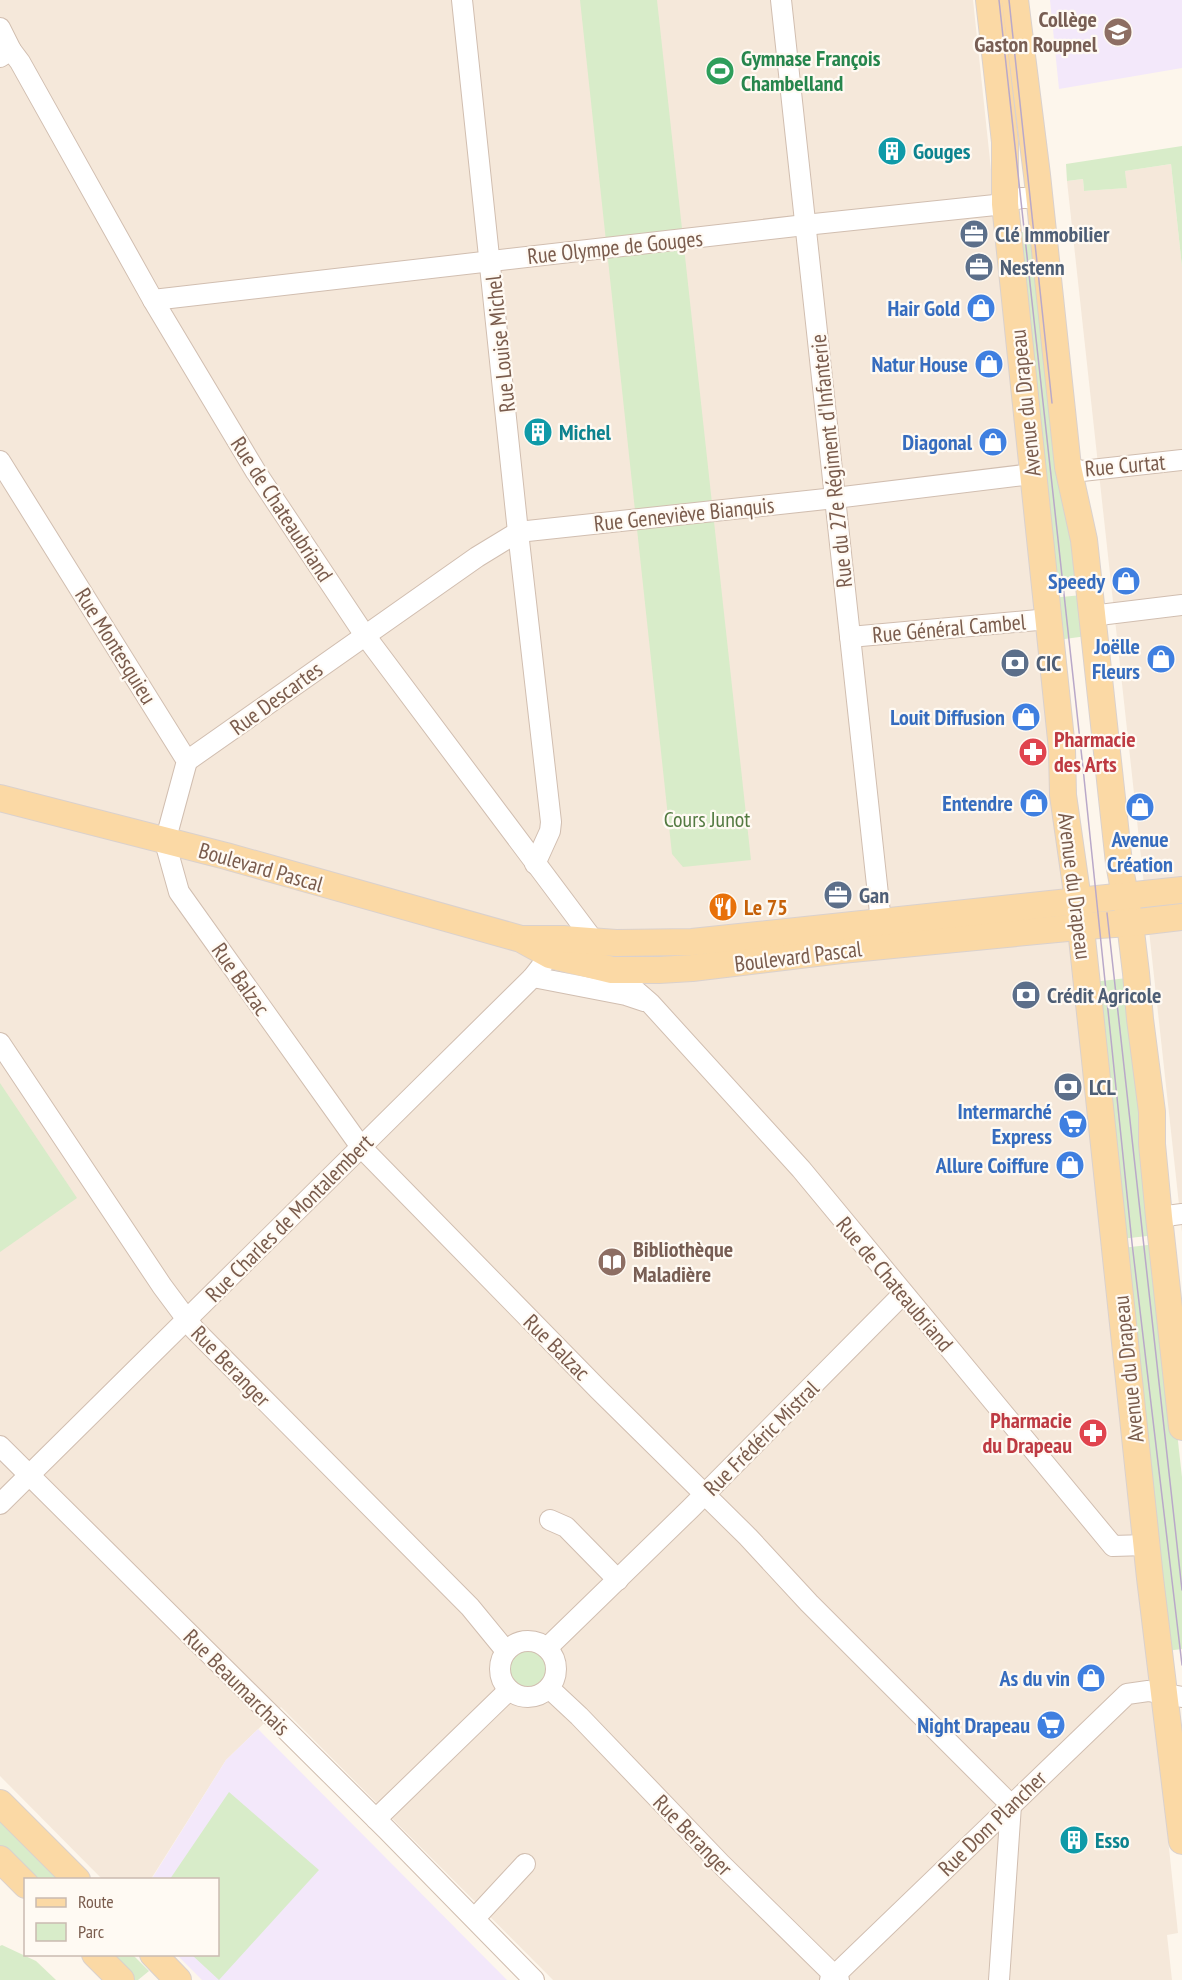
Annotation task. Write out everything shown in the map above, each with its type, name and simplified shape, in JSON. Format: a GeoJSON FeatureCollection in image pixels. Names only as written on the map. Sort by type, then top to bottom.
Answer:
{"type":"FeatureCollection","features":[{"type":"Feature","properties":{"kind":"main road","name":"Avenue du Drapeau"},"geometry":{"type":"LineString","coordinates":[[990,0],[1005,142],[1005,204],[1062,749],[1064,795],[1081,926],[1157,1643],[1174,1695],[1182,1841]]}},
{"type":"Feature","properties":{"kind":"main road","name":"Avenue du Drapeau"},"geometry":{"type":"LineString","coordinates":[[1015,0],[1068,467],[1084,540],[1119,863],[1130,923],[1152,1112],[1152,1144],[1170,1215],[1182,1427]]}},
{"type":"Feature","properties":{"kind":"main road","name":"Boulevard Pascal"},"geometry":{"type":"LineString","coordinates":[[0,798],[226,856],[521,939],[557,947],[612,970],[693,968],[841,950],[1182,917]]}},
{"type":"Feature","properties":{"kind":"main road","name":"Boulevard Pascal"},"geometry":{"type":"LineString","coordinates":[[557,947],[594,941],[639,944],[692,942],[1182,890]]}},
{"type":"Feature","properties":{"kind":"main road"},"geometry":{"type":"LineString","coordinates":[[0,1803],[75,1878]]}},
{"type":"Feature","properties":{"kind":"main road"},"geometry":{"type":"LineString","coordinates":[[0,1859],[24,1883]]}},
{"type":"Feature","properties":{"kind":"main road"},"geometry":{"type":"LineString","coordinates":[[97,1956],[121,1980]]}},
{"type":"Feature","properties":{"kind":"street","name":"Rue Louise Michel"},"geometry":{"type":"LineString","coordinates":[[462,0],[551,822],[550,831],[535,864]]}},
{"type":"Feature","properties":{"kind":"street","name":"Rue du 27e Régiment d'Infanterie"},"geometry":{"type":"LineString","coordinates":[[781,0],[881,922]]}},
{"type":"Feature","properties":{"kind":"street","name":"Rue de Chateaubriand"},"geometry":{"type":"LineString","coordinates":[[0,28],[5,54],[20,62],[153,300],[256,472],[364,634],[594,941]]}},
{"type":"Feature","properties":{"kind":"street"},"geometry":{"type":"LineString","coordinates":[[1005,204],[1021,198],[1038,198]]}},
{"type":"Feature","properties":{"kind":"street","name":"Rue Olympe de Gouges"},"geometry":{"type":"LineString","coordinates":[[153,300],[1005,204]]}},
{"type":"Feature","properties":{"kind":"street","name":"Rue Montesquieu"},"geometry":{"type":"LineString","coordinates":[[0,460],[187,761]]}},
{"type":"Feature","properties":{"kind":"street","name":"Rue Curtat"},"geometry":{"type":"LineString","coordinates":[[1068,467],[1082,471],[1182,460]]}},
{"type":"Feature","properties":{"kind":"street","name":"Rue Geneviève Bianquis"},"geometry":{"type":"LineString","coordinates":[[364,634],[477,556],[518,532],[1032,474]]}},
{"type":"Feature","properties":{"kind":"street"},"geometry":{"type":"LineString","coordinates":[[1091,616],[1182,605]]}},
{"type":"Feature","properties":{"kind":"street","name":"Rue Général Cambel"},"geometry":{"type":"LineString","coordinates":[[850,637],[1049,620]]}},
{"type":"Feature","properties":{"kind":"street","name":"Rue Descartes"},"geometry":{"type":"LineString","coordinates":[[187,761],[364,634]]}},
{"type":"Feature","properties":{"kind":"street"},"geometry":{"type":"LineString","coordinates":[[165,842],[187,761]]}},
{"type":"Feature","properties":{"kind":"street","name":"Rue Balzac"},"geometry":{"type":"LineString","coordinates":[[165,842],[179,892],[361,1147],[1011,1805]]}},
{"type":"Feature","properties":{"kind":"street","name":"Rue Charles de Montalembert"},"geometry":{"type":"LineString","coordinates":[[0,1504],[533,977],[557,947]]}},
{"type":"Feature","properties":{"kind":"street","name":"Rue de Chateaubriand"},"geometry":{"type":"LineString","coordinates":[[612,970],[650,1002],[801,1170],[1113,1546],[1146,1545]]}},
{"type":"Feature","properties":{"kind":"street"},"geometry":{"type":"LineString","coordinates":[[533,977],[626,995],[650,1002],[654,980],[659,970]]}},
{"type":"Feature","properties":{"kind":"street","name":"Rue Beranger"},"geometry":{"type":"LineString","coordinates":[[0,1043],[186,1320],[470,1607],[506,1651]]}},
{"type":"Feature","properties":{"kind":"street","name":"Rue Frédéric Mistral"},"geometry":{"type":"LineString","coordinates":[[547,1648],[704,1495],[903,1294]]}},
{"type":"Feature","properties":{"kind":"street","name":"Rue Beaumarchais"},"geometry":{"type":"LineString","coordinates":[[0,1446],[376,1819],[534,1980]]}},
{"type":"Feature","properties":{"kind":"street"},"geometry":{"type":"LineString","coordinates":[[550,1520],[566,1527],[618,1580]]}},
{"type":"Feature","properties":{"kind":"street"},"geometry":{"type":"LineString","coordinates":[[526,1641],[541,1644],[547,1648],[556,1666],[555,1679],[549,1688],[540,1695],[532,1697],[516,1695],[509,1690],[501,1678],[500,1671],[502,1657],[506,1651],[526,1641]]}},
{"type":"Feature","properties":{"kind":"street","name":"Rue Beranger"},"geometry":{"type":"LineString","coordinates":[[549,1688],[579,1716],[834,1979]]}},
{"type":"Feature","properties":{"kind":"street"},"geometry":{"type":"LineString","coordinates":[[376,1819],[509,1690]]}},
{"type":"Feature","properties":{"kind":"street","name":"Rue Dom Plancher"},"geometry":{"type":"LineString","coordinates":[[834,1979],[1127,1694],[1148,1691],[1174,1695]]}},
{"type":"Feature","properties":{"kind":"street"},"geometry":{"type":"LineString","coordinates":[[999,1980],[1011,1805]]}},
{"type":"Feature","properties":{"kind":"street"},"geometry":{"type":"LineString","coordinates":[[475,1918],[525,1864]]}},
{"type":"Feature","properties":{"kind":"shaded area"},"geometry":{"type":"Polygon","coordinates":[[[0,0],[973,0],[1178,1933],[1167,1935],[1172,1980],[553,1980],[281,1707],[226,1760],[152,1878],[101,1878],[0,1776],[0,0]]]}},
{"type":"Feature","properties":{"kind":"shaded area","name":"Collège Gaston Roupnel"},"geometry":{"type":"Polygon","coordinates":[[[1050,0],[1182,0],[1182,68],[1059,89],[1050,0]]]}},
{"type":"Feature","properties":{"kind":"shaded area"},"geometry":{"type":"Polygon","coordinates":[[[1171,164],[1182,267],[1182,1232],[1067,181],[1083,179],[1084,191],[1126,188],[1125,171],[1171,164]]]}},
{"type":"Feature","properties":{"kind":"shaded area"},"geometry":{"type":"Polygon","coordinates":[[[258,1729],[507,1980],[202,1980],[178,1956],[219,1956],[219,1878],[152,1878],[226,1760],[258,1729]]]}},
{"type":"Feature","properties":{"kind":"green space","name":"Cours Junot"},"geometry":{"type":"Polygon","coordinates":[[[580,0],[657,0],[751,860],[683,867],[672,854],[580,0]]]}},
{"type":"Feature","properties":{"kind":"green space"},"geometry":{"type":"Polygon","coordinates":[[[1182,146],[1182,267],[1171,164],[1125,171],[1127,188],[1084,191],[1083,179],[1067,181],[1066,164],[1182,146]]]}},
{"type":"Feature","properties":{"kind":"green space"},"geometry":{"type":"Polygon","coordinates":[[[1037,231],[1081,585],[1050,588],[1012,233],[1037,231]]]}},
{"type":"Feature","properties":{"kind":"green space"},"geometry":{"type":"Polygon","coordinates":[[[1082,595],[1087,636],[1057,640],[1051,598],[1082,595]]]}},
{"type":"Feature","properties":{"kind":"green space"},"geometry":{"type":"Polygon","coordinates":[[[1127,978],[1156,1235],[1121,1239],[1093,982],[1127,978]]]}},
{"type":"Feature","properties":{"kind":"green space"},"geometry":{"type":"Polygon","coordinates":[[[0,1083],[77,1198],[0,1252],[0,1083]]]}},
{"type":"Feature","properties":{"kind":"green space"},"geometry":{"type":"Polygon","coordinates":[[[1156,1244],[1182,1477],[1182,1649],[1166,1651],[1122,1248],[1156,1244]]]}},
{"type":"Feature","properties":{"kind":"green space"},"geometry":{"type":"Polygon","coordinates":[[[528,1648],[536,1649],[543,1654],[548,1661],[548,1677],[543,1684],[536,1689],[528,1690],[520,1689],[513,1684],[508,1677],[507,1669],[508,1661],[513,1654],[520,1649],[528,1648]]]}},
{"type":"Feature","properties":{"kind":"green space"},"geometry":{"type":"Polygon","coordinates":[[[229,1792],[319,1870],[219,1980],[193,1956],[219,1956],[219,1878],[171,1878],[229,1792]]]}},
{"type":"Feature","properties":{"kind":"green space"},"geometry":{"type":"Polygon","coordinates":[[[0,1820],[57,1878],[29,1878],[0,1849],[0,1820]]]}},
{"type":"Feature","properties":{"kind":"green space"},"geometry":{"type":"Polygon","coordinates":[[[0,1946],[36,1961],[56,1980],[0,1980],[0,1946]]]}},
{"type":"Feature","properties":{"kind":"green space"},"geometry":{"type":"Polygon","coordinates":[[[106,1956],[134,1956],[149,1971],[138,1980],[131,1980],[106,1956]]]}},
{"type":"Feature","properties":{"kind":"tram line"},"geometry":{"type":"LineString","coordinates":[[999,0],[1083,768],[1132,1243],[1182,1665]]}},
{"type":"Feature","properties":{"kind":"tram line"},"geometry":{"type":"LineString","coordinates":[[1009,0],[1052,403]]}},
{"type":"Feature","properties":{"kind":"tram line"},"geometry":{"type":"LineString","coordinates":[[1107,913],[1182,1590]]}},
{"type":"Feature","properties":{"kind":"place","name":"Collège Gaston Roupnel"},"geometry":{"type":"Point","coordinates":[1118,32]}},
{"type":"Feature","properties":{"kind":"place","name":"Gymnase François Chambelland"},"geometry":{"type":"Point","coordinates":[720,71]}},
{"type":"Feature","properties":{"kind":"place","name":"Gouges"},"geometry":{"type":"Point","coordinates":[892,151]}},
{"type":"Feature","properties":{"kind":"place","name":"Clé Immobilier"},"geometry":{"type":"Point","coordinates":[974,234]}},
{"type":"Feature","properties":{"kind":"place","name":"Nestenn"},"geometry":{"type":"Point","coordinates":[979,267]}},
{"type":"Feature","properties":{"kind":"place","name":"Hair Gold"},"geometry":{"type":"Point","coordinates":[981,308]}},
{"type":"Feature","properties":{"kind":"place","name":"Natur House"},"geometry":{"type":"Point","coordinates":[989,364]}},
{"type":"Feature","properties":{"kind":"place","name":"Michel"},"geometry":{"type":"Point","coordinates":[538,432]}},
{"type":"Feature","properties":{"kind":"place","name":"Diagonal"},"geometry":{"type":"Point","coordinates":[993,442]}},
{"type":"Feature","properties":{"kind":"place","name":"Speedy"},"geometry":{"type":"Point","coordinates":[1126,581]}},
{"type":"Feature","properties":{"kind":"place","name":"Joëlle Fleurs"},"geometry":{"type":"Point","coordinates":[1161,659]}},
{"type":"Feature","properties":{"kind":"place","name":"CIC"},"geometry":{"type":"Point","coordinates":[1015,663]}},
{"type":"Feature","properties":{"kind":"place","name":"Louit Diffusion"},"geometry":{"type":"Point","coordinates":[1026,717]}},
{"type":"Feature","properties":{"kind":"place","name":"Pharmacie des Arts"},"geometry":{"type":"Point","coordinates":[1033,752]}},
{"type":"Feature","properties":{"kind":"place","name":"Entendre"},"geometry":{"type":"Point","coordinates":[1034,803]}},
{"type":"Feature","properties":{"kind":"place","name":"Avenue Création"},"geometry":{"type":"Point","coordinates":[1140,807]}},
{"type":"Feature","properties":{"kind":"place","name":"Gan"},"geometry":{"type":"Point","coordinates":[838,895]}},
{"type":"Feature","properties":{"kind":"place","name":"Le 75"},"geometry":{"type":"Point","coordinates":[723,907]}},
{"type":"Feature","properties":{"kind":"place","name":"Crédit Agricole"},"geometry":{"type":"Point","coordinates":[1026,995]}},
{"type":"Feature","properties":{"kind":"place","name":"LCL"},"geometry":{"type":"Point","coordinates":[1068,1087]}},
{"type":"Feature","properties":{"kind":"place","name":"Intermarché Express"},"geometry":{"type":"Point","coordinates":[1073,1124]}},
{"type":"Feature","properties":{"kind":"place","name":"Allure Coiffure"},"geometry":{"type":"Point","coordinates":[1070,1165]}},
{"type":"Feature","properties":{"kind":"place","name":"Bibliothèque Maladière"},"geometry":{"type":"Point","coordinates":[612,1262]}},
{"type":"Feature","properties":{"kind":"place","name":"Pharmacie du Drapeau"},"geometry":{"type":"Point","coordinates":[1093,1433]}},
{"type":"Feature","properties":{"kind":"place","name":"As du vin"},"geometry":{"type":"Point","coordinates":[1091,1678]}},
{"type":"Feature","properties":{"kind":"place","name":"Night Drapeau"},"geometry":{"type":"Point","coordinates":[1051,1725]}},
{"type":"Feature","properties":{"kind":"place","name":"Esso"},"geometry":{"type":"Point","coordinates":[1074,1840]}}]}
